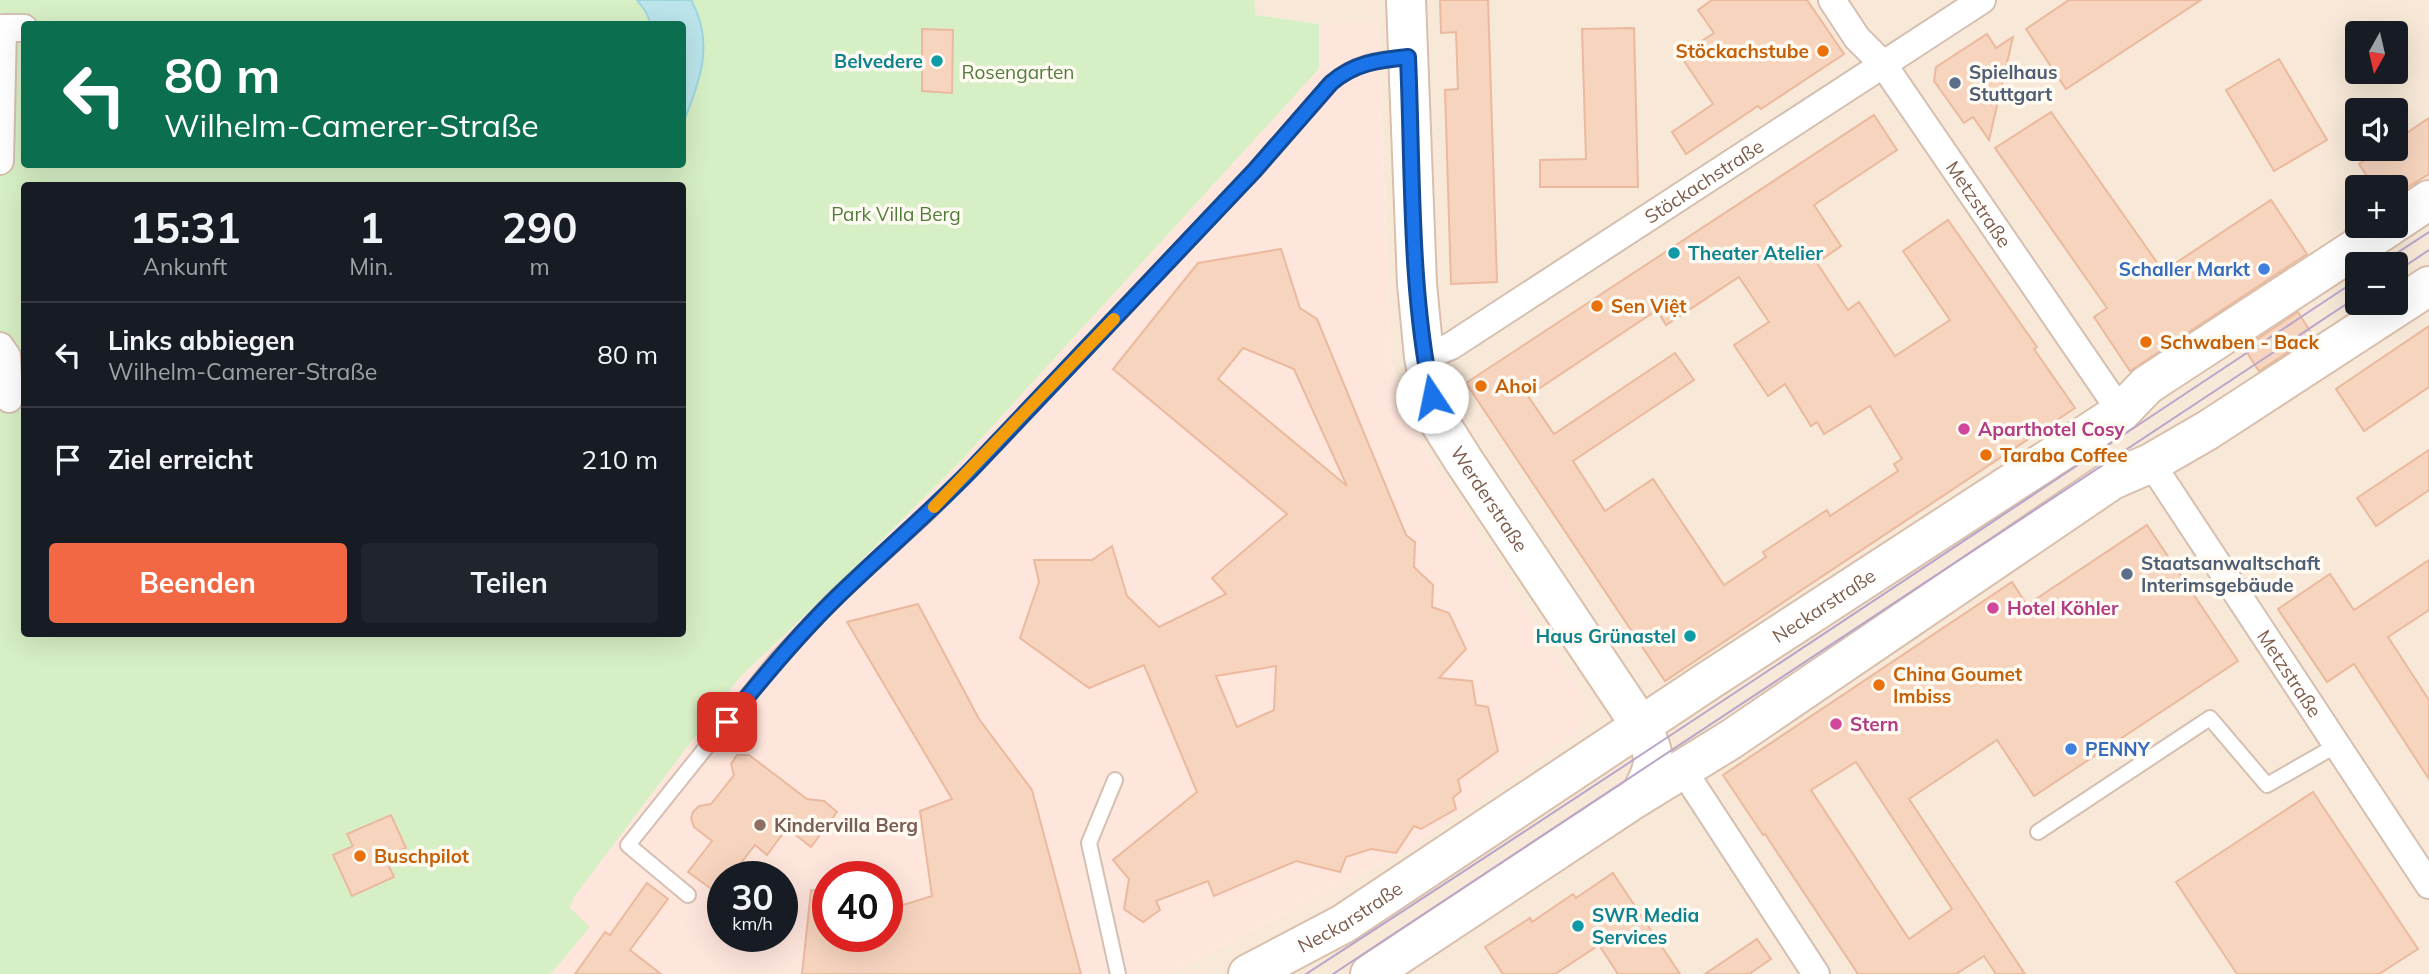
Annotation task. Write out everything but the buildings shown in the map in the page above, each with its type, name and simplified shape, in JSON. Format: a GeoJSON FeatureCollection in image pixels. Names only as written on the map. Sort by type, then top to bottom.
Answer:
{"type":"FeatureCollection","features":[{"type":"Feature","properties":{"kind":"street","name":"Werderstraße"},"geometry":{"type":"LineString","coordinates":[[1406,0],[1417,285],[1424,357],[1432,397],[1440,423],[1641,726],[1652,747],[1654,762],[1649,780],[1640,795]]}},
{"type":"Feature","properties":{"kind":"street","name":"Metzstraße"},"geometry":{"type":"LineString","coordinates":[[1832,0],[1857,38],[1883,64],[2121,412]]}},
{"type":"Feature","properties":{"kind":"street","name":"Stöckachstraße"},"geometry":{"type":"LineString","coordinates":[[1424,357],[1451,346],[1982,0]]}},
{"type":"Feature","properties":{"kind":"street"},"geometry":{"type":"LineString","coordinates":[[0,161],[9,28]]}},
{"type":"Feature","properties":{"kind":"street"},"geometry":{"type":"LineString","coordinates":[[2408,214],[2429,200]]}},
{"type":"Feature","properties":{"kind":"street","name":"Neckarstraße"},"geometry":{"type":"LineString","coordinates":[[1248,974],[1343,924],[2121,412],[2147,384],[2372,238]]}},
{"type":"Feature","properties":{"kind":"street"},"geometry":{"type":"LineString","coordinates":[[1370,974],[1683,769],[2112,481],[2151,463],[2208,430],[2429,286]]}},
{"type":"Feature","properties":{"kind":"street"},"geometry":{"type":"LineString","coordinates":[[0,346],[8,356],[9,399]]}},
{"type":"Feature","properties":{"kind":"street","name":"Metzstraße"},"geometry":{"type":"LineString","coordinates":[[2151,463],[2429,885]]}},
{"type":"Feature","properties":{"kind":"street"},"geometry":{"type":"LineString","coordinates":[[1683,769],[1816,974]]}},
{"type":"Feature","properties":{"kind":"lane"},"geometry":{"type":"LineString","coordinates":[[688,895],[628,845],[776,660],[835,598],[970,471],[1255,170],[1331,83],[1344,71],[1375,60],[1408,57]]}},
{"type":"Feature","properties":{"kind":"lane"},"geometry":{"type":"LineString","coordinates":[[2038,832],[2210,718],[2267,785],[2337,745]]}},
{"type":"Feature","properties":{"kind":"lane"},"geometry":{"type":"LineString","coordinates":[[1115,780],[1089,843],[1118,974]]}},
{"type":"Feature","properties":{"kind":"shaded area"},"geometry":{"type":"Polygon","coordinates":[[[1254,0],[2429,0],[2429,974],[1168,974],[1408,850],[1573,734],[1583,716],[1435,467],[1412,425],[1398,390],[1391,358],[1378,22],[1319,24],[1256,15],[1254,0]]]}},
{"type":"Feature","properties":{"kind":"shaded area"},"geometry":{"type":"Polygon","coordinates":[[[1378,21],[1391,358],[1398,390],[1412,426],[1435,467],[1583,698],[1583,716],[1574,734],[1408,850],[1168,974],[551,974],[590,927],[569,911],[574,897],[740,677],[959,463],[1319,69],[1319,24],[1378,21]]]}},
{"type":"Feature","properties":{"kind":"green space","name":"Park Villa Berg"},"geometry":{"type":"Polygon","coordinates":[[[0,0],[1254,0],[1256,15],[1319,24],[1319,69],[959,463],[740,677],[574,897],[570,908],[590,927],[551,974],[0,974],[0,0]]]}},
{"type":"Feature","properties":{"kind":"water"},"geometry":{"type":"Polygon","coordinates":[[[637,0],[691,0],[698,16],[702,31],[702,62],[686,115],[686,21],[650,21],[637,0]]]}},
{"type":"Feature","properties":{"kind":"tram line"},"geometry":{"type":"LineString","coordinates":[[2398,252],[2429,232]]}},
{"type":"Feature","properties":{"kind":"tram line"},"geometry":{"type":"LineString","coordinates":[[2408,264],[2429,250]]}},
{"type":"Feature","properties":{"kind":"tram line"},"geometry":{"type":"LineString","coordinates":[[1306,974],[2345,288]]}},
{"type":"Feature","properties":{"kind":"tram line"},"geometry":{"type":"LineString","coordinates":[[1333,974],[2345,305]]}},
{"type":"Feature","properties":{"kind":"slow traffic"},"geometry":{"type":"LineString","coordinates":[[934,507],[1114,319]]}},
{"type":"Feature","properties":{"kind":"place","name":"Stöckachstube"},"geometry":{"type":"Point","coordinates":[1823,51]}},
{"type":"Feature","properties":{"kind":"place","name":"Belvedere"},"geometry":{"type":"Point","coordinates":[937,61]}},
{"type":"Feature","properties":{"kind":"place","name":"Spielhaus Stuttgart"},"geometry":{"type":"Point","coordinates":[1955,83]}},
{"type":"Feature","properties":{"kind":"place","name":"Theater Atelier"},"geometry":{"type":"Point","coordinates":[1674,253]}},
{"type":"Feature","properties":{"kind":"place","name":"Schaller Markt"},"geometry":{"type":"Point","coordinates":[2264,269]}},
{"type":"Feature","properties":{"kind":"place","name":"Sen Việt"},"geometry":{"type":"Point","coordinates":[1597,306]}},
{"type":"Feature","properties":{"kind":"place","name":"Schwaben - Back"},"geometry":{"type":"Point","coordinates":[2146,342]}},
{"type":"Feature","properties":{"kind":"place","name":"Ahoi"},"geometry":{"type":"Point","coordinates":[1481,386]}},
{"type":"Feature","properties":{"kind":"place","name":"Aparthotel Cosy"},"geometry":{"type":"Point","coordinates":[1964,429]}},
{"type":"Feature","properties":{"kind":"place","name":"Taraba Coffee"},"geometry":{"type":"Point","coordinates":[1986,455]}},
{"type":"Feature","properties":{"kind":"place","name":"Staatsanwaltschaft Interimsgebäude"},"geometry":{"type":"Point","coordinates":[2127,574]}},
{"type":"Feature","properties":{"kind":"place","name":"Hotel Köhler"},"geometry":{"type":"Point","coordinates":[1993,608]}},
{"type":"Feature","properties":{"kind":"place","name":"Haus Grünastel"},"geometry":{"type":"Point","coordinates":[1690,636]}},
{"type":"Feature","properties":{"kind":"place","name":"China Goumet Imbiss"},"geometry":{"type":"Point","coordinates":[1879,685]}},
{"type":"Feature","properties":{"kind":"place","name":"Stern"},"geometry":{"type":"Point","coordinates":[1836,724]}},
{"type":"Feature","properties":{"kind":"place","name":"PENNY"},"geometry":{"type":"Point","coordinates":[2071,749]}},
{"type":"Feature","properties":{"kind":"place","name":"Kindervilla Berg"},"geometry":{"type":"Point","coordinates":[760,825]}},
{"type":"Feature","properties":{"kind":"place","name":"Buschpilot"},"geometry":{"type":"Point","coordinates":[360,856]}},
{"type":"Feature","properties":{"kind":"place","name":"SWR Media Services"},"geometry":{"type":"Point","coordinates":[1578,926]}},
{"type":"Feature","properties":{"kind":"route"},"geometry":{"type":"LineString","coordinates":[[727,722],[776,660],[835,598],[970,471],[1255,170],[1331,83],[1344,71],[1375,60],[1408,57],[1417,285],[1424,357],[1432,397]]}},
{"type":"Feature","properties":{"kind":"park label","name":"Rosengarten"},"geometry":{"type":"Point","coordinates":[1018,72]}}]}
